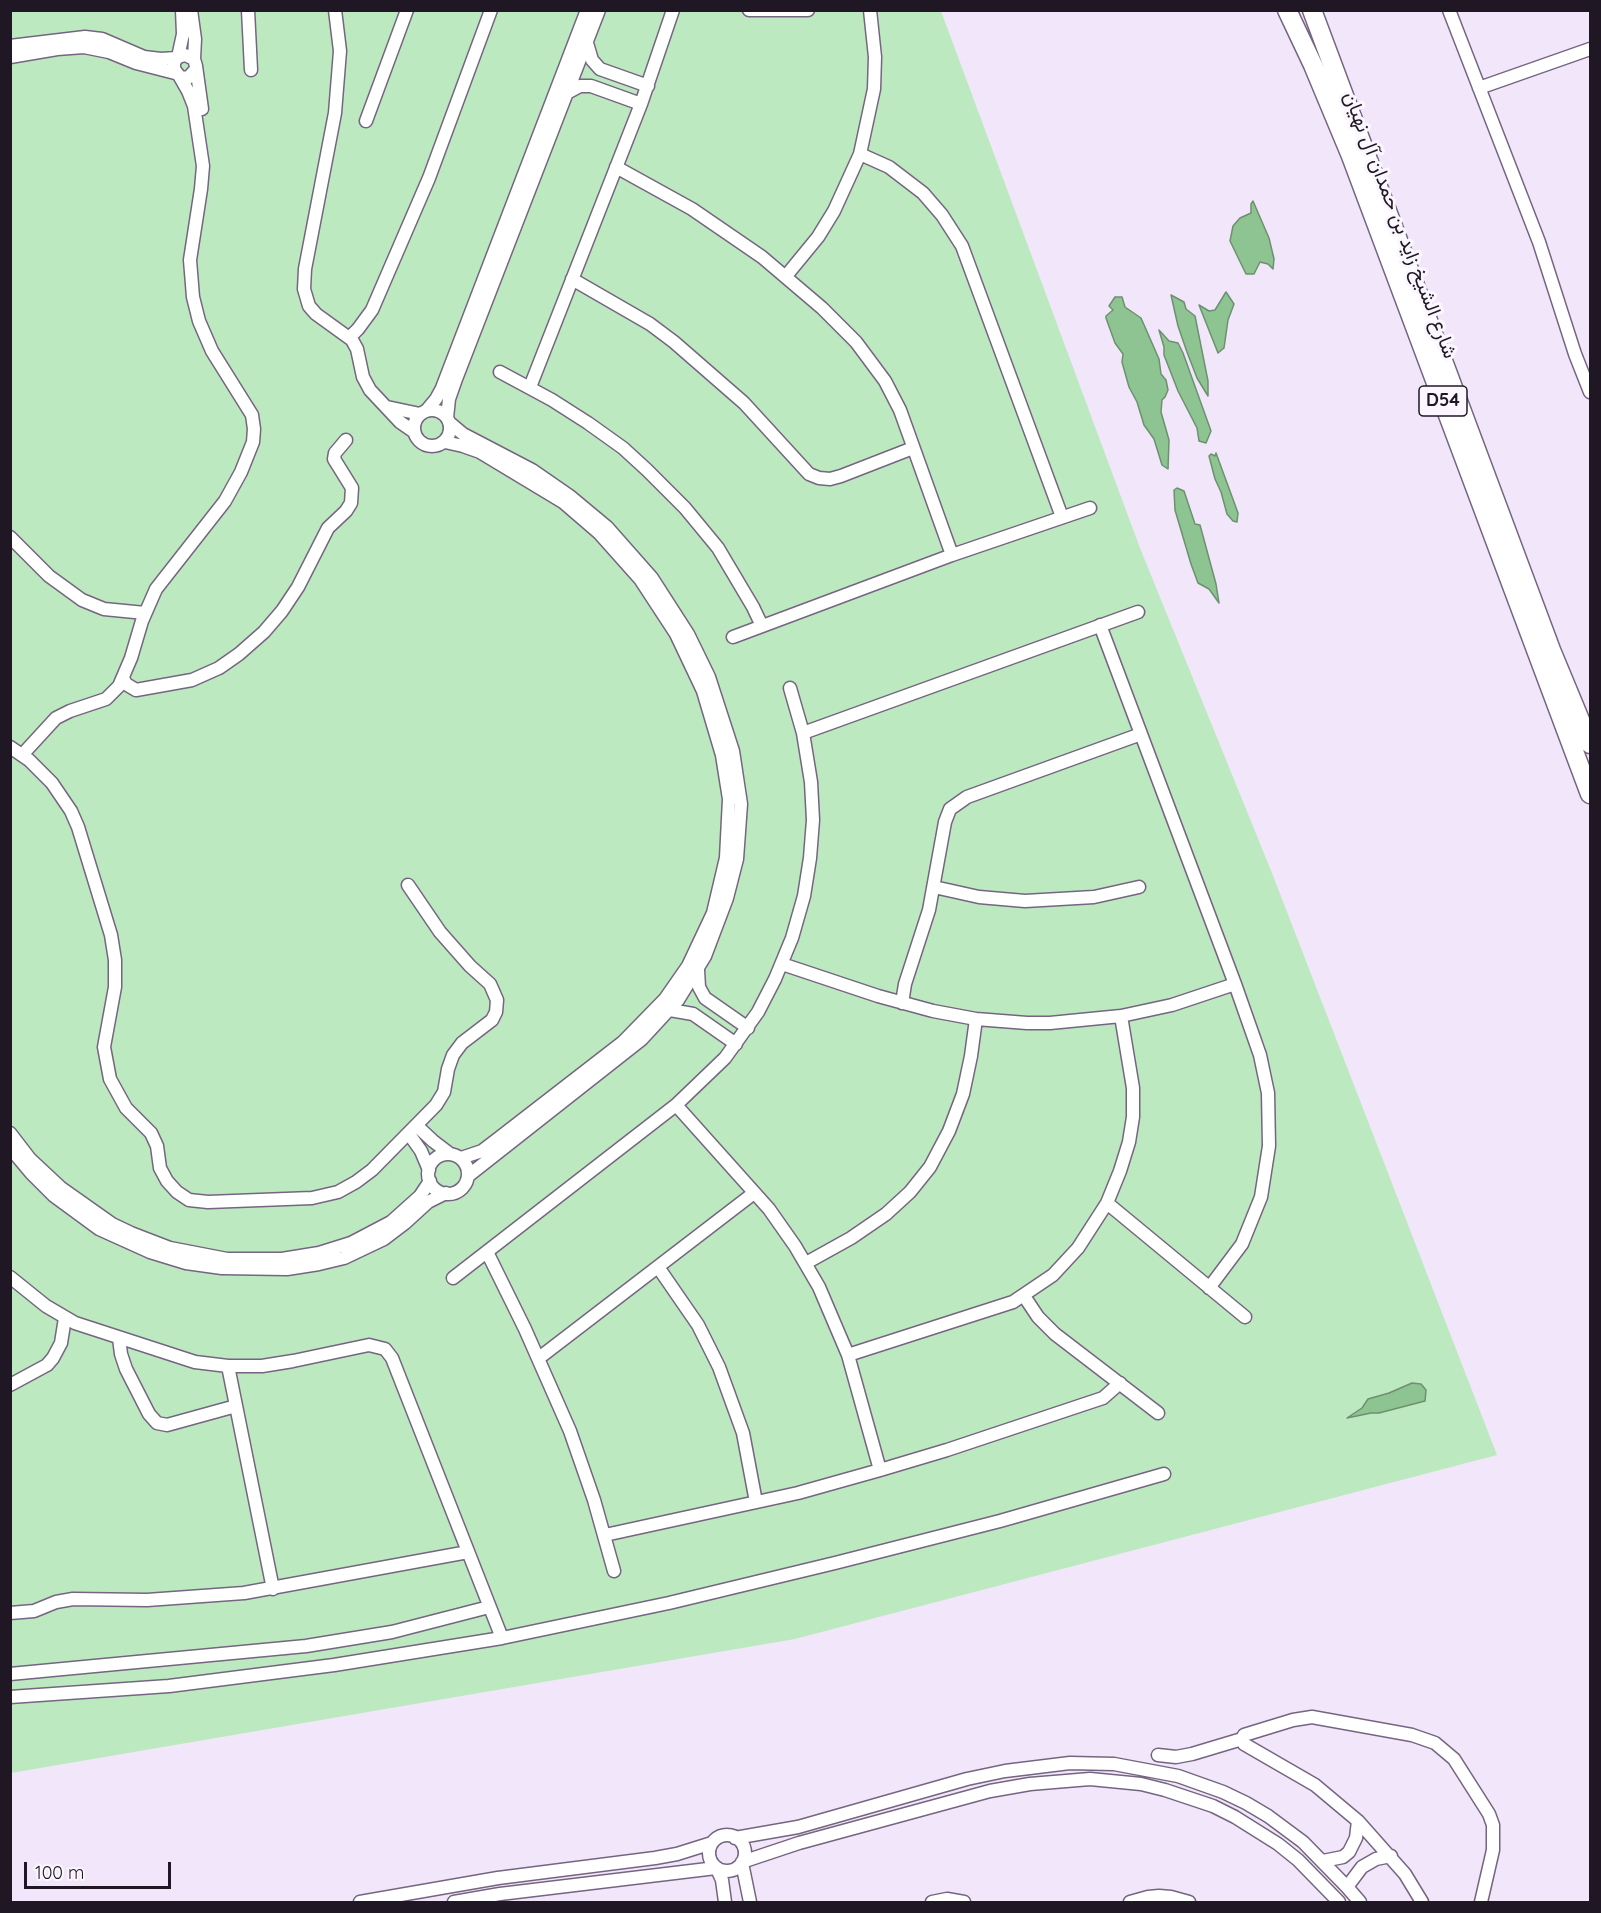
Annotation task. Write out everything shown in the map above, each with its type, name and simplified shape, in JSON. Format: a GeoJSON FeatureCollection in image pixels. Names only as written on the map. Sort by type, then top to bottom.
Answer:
{"type":"FeatureCollection","features":[{"type":"Feature","properties":{"kind":"highway","name":"شارع الشيخ زايد بن حمدان آل نهيان"},"geometry":{"type":"LineString","coordinates":[[1287,10],[1351,156],[1590,794]]}},
{"type":"Feature","properties":{"kind":"highway","name":"شارع الشيخ زايد بن حمدان آل نهيان"},"geometry":{"type":"LineString","coordinates":[[1312,10],[1551,650],[1590,744]]}},
{"type":"Feature","properties":{"kind":"street"},"geometry":{"type":"LineString","coordinates":[[22,755],[57,718],[70,711],[106,699],[119,686],[159,585],[225,501],[248,459],[254,435],[254,422],[250,411],[215,357],[202,328],[193,297],[190,260],[203,166],[194,106],[173,65],[183,34],[182,10]]}},
{"type":"Feature","properties":{"kind":"street"},"geometry":{"type":"LineString","coordinates":[[10,537],[49,576],[82,600],[104,609],[148,608],[165,590],[235,499],[255,460],[261,435],[258,410],[216,341],[205,314],[198,287],[196,252],[207,201],[209,172],[195,64],[195,39],[191,10]]}},
{"type":"Feature","properties":{"kind":"street"},"geometry":{"type":"LineString","coordinates":[[248,10],[251,70]]}},
{"type":"Feature","properties":{"kind":"street"},"geometry":{"type":"LineString","coordinates":[[335,10],[340,51],[335,113],[304,269],[304,289],[309,306],[316,314],[350,337],[357,350],[360,370],[376,397],[400,422],[413,431],[417,440],[425,446],[436,447],[445,442],[450,433],[449,399],[456,379],[599,10]]}},
{"type":"Feature","properties":{"kind":"street"},"geometry":{"type":"LineString","coordinates":[[366,121],[407,10]]}},
{"type":"Feature","properties":{"kind":"street"},"geometry":{"type":"LineString","coordinates":[[350,337],[372,310],[429,178],[491,10]]}},
{"type":"Feature","properties":{"kind":"street"},"geometry":{"type":"LineString","coordinates":[[413,431],[415,422],[436,399],[445,382],[587,10]]}},
{"type":"Feature","properties":{"kind":"street"},"geometry":{"type":"LineString","coordinates":[[530,387],[648,86],[673,10]]}},
{"type":"Feature","properties":{"kind":"street"},"geometry":{"type":"LineString","coordinates":[[749,10],[807,10]]}},
{"type":"Feature","properties":{"kind":"street"},"geometry":{"type":"LineString","coordinates":[[786,276],[818,237],[834,211],[860,154],[874,89],[875,57],[870,10]]}},
{"type":"Feature","properties":{"kind":"street"},"geometry":{"type":"LineString","coordinates":[[1449,10],[1539,242],[1575,354],[1590,392]]}},
{"type":"Feature","properties":{"kind":"street"},"geometry":{"type":"LineString","coordinates":[[10,46],[85,37],[109,42],[144,57],[161,59],[185,55],[195,64]]}},
{"type":"Feature","properties":{"kind":"street"},"geometry":{"type":"LineString","coordinates":[[586,42],[592,60],[600,69],[648,86]]}},
{"type":"Feature","properties":{"kind":"street"},"geometry":{"type":"LineString","coordinates":[[10,57],[84,47],[109,52],[136,63],[188,78],[195,64]]}},
{"type":"Feature","properties":{"kind":"street"},"geometry":{"type":"LineString","coordinates":[[1479,88],[1590,49]]}},
{"type":"Feature","properties":{"kind":"street"},"geometry":{"type":"LineString","coordinates":[[567,93],[580,86],[591,86],[641,104]]}},
{"type":"Feature","properties":{"kind":"street"},"geometry":{"type":"LineString","coordinates":[[860,154],[889,167],[923,193],[942,215],[962,246],[1062,517]]}},
{"type":"Feature","properties":{"kind":"street"},"geometry":{"type":"LineString","coordinates":[[616,167],[692,209],[786,276],[842,329],[877,368],[900,410],[952,555]]}},
{"type":"Feature","properties":{"kind":"street"},"geometry":{"type":"LineString","coordinates":[[572,279],[650,324],[682,348],[744,403],[809,474],[830,479],[913,448]]}},
{"type":"Feature","properties":{"kind":"street"},"geometry":{"type":"LineString","coordinates":[[500,372],[552,400],[623,448],[685,508],[718,548],[762,626]]}},
{"type":"Feature","properties":{"kind":"street"},"geometry":{"type":"LineString","coordinates":[[10,1148],[54,1196],[99,1229],[150,1252],[186,1263],[222,1268],[287,1269],[344,1258],[384,1239],[428,1202],[460,1189],[468,1176],[642,1039],[670,1010],[698,969],[714,937],[727,898],[737,859],[741,823],[739,786],[733,751],[719,701],[699,654],[677,615],[638,560],[607,527],[552,483],[464,434],[440,412],[387,407]]}},
{"type":"Feature","properties":{"kind":"street"},"geometry":{"type":"LineString","coordinates":[[123,678],[130,688],[136,690],[192,680],[219,668],[264,632],[298,588],[328,528],[351,503],[353,493],[350,485],[334,459],[335,453],[346,440]]}},
{"type":"Feature","properties":{"kind":"street"},"geometry":{"type":"LineString","coordinates":[[10,1134],[30,1159],[61,1188],[112,1224],[141,1238],[170,1248],[227,1258],[255,1260],[292,1258],[319,1253],[351,1243],[391,1222],[420,1196],[436,1158],[482,1151],[500,1138],[622,1042],[665,999],[688,966],[713,913],[726,858],[729,809],[722,755],[703,691],[676,634],[640,579],[599,533],[563,502],[480,452],[445,442]]}},
{"type":"Feature","properties":{"kind":"street"},"geometry":{"type":"LineString","coordinates":[[733,637],[952,555],[1090,508]]}},
{"type":"Feature","properties":{"kind":"street"},"geometry":{"type":"LineString","coordinates":[[803,734],[1138,612]]}},
{"type":"Feature","properties":{"kind":"street"},"geometry":{"type":"LineString","coordinates":[[1100,625],[1234,984],[1265,1074],[1269,1111],[1269,1146],[1261,1197],[1249,1229],[1232,1259],[1209,1288]]}},
{"type":"Feature","properties":{"kind":"street"},"geometry":{"type":"LineString","coordinates":[[453,1278],[676,1105],[713,1071],[748,1028],[782,964],[792,938],[804,896],[812,839],[811,782],[803,734],[790,688]]}},
{"type":"Feature","properties":{"kind":"street"},"geometry":{"type":"LineString","coordinates":[[902,1003],[905,984],[934,887],[950,809],[960,800],[1141,734]]}},
{"type":"Feature","properties":{"kind":"street"},"geometry":{"type":"LineString","coordinates":[[10,747],[41,771],[62,797],[71,811],[84,843],[111,935],[115,960],[114,993],[104,1047],[107,1069],[114,1089],[126,1108],[151,1132],[163,1175],[177,1192],[189,1200],[208,1202],[312,1198],[330,1194],[365,1176],[413,1130],[440,1099],[453,1055],[462,1043],[492,1020],[496,1012],[497,1000],[493,989],[454,949],[408,885]]}},
{"type":"Feature","properties":{"kind":"street"},"geometry":{"type":"LineString","coordinates":[[934,887],[979,897],[1025,901],[1094,897],[1139,887]]}},
{"type":"Feature","properties":{"kind":"street"},"geometry":{"type":"LineString","coordinates":[[782,964],[845,986],[933,1011],[976,1019],[1050,1023],[1121,1016],[1172,1005],[1234,984]]}},
{"type":"Feature","properties":{"kind":"street"},"geometry":{"type":"LineString","coordinates":[[698,969],[697,981],[708,1002],[748,1028]]}},
{"type":"Feature","properties":{"kind":"street"},"geometry":{"type":"LineString","coordinates":[[670,1010],[693,1014],[736,1044]]}},
{"type":"Feature","properties":{"kind":"street"},"geometry":{"type":"LineString","coordinates":[[711,1026],[721,1011]]}},
{"type":"Feature","properties":{"kind":"street"},"geometry":{"type":"LineString","coordinates":[[848,1355],[1000,1308],[1024,1296],[1066,1262],[1089,1233],[1107,1203],[1126,1152],[1133,1117],[1131,1071],[1121,1016]]}},
{"type":"Feature","properties":{"kind":"street"},"geometry":{"type":"LineString","coordinates":[[806,1263],[851,1238],[886,1214],[910,1192],[930,1167],[949,1131],[963,1094],[976,1019]]}},
{"type":"Feature","properties":{"kind":"street"},"geometry":{"type":"LineString","coordinates":[[676,1105],[783,1227],[806,1263],[830,1309],[848,1355],[880,1470]]}},
{"type":"Feature","properties":{"kind":"street"},"geometry":{"type":"LineString","coordinates":[[413,1130],[433,1141],[467,1166],[468,1176]]}},
{"type":"Feature","properties":{"kind":"street"},"geometry":{"type":"LineString","coordinates":[[413,1130],[436,1190],[446,1194]]}},
{"type":"Feature","properties":{"kind":"street"},"geometry":{"type":"LineString","coordinates":[[539,1358],[754,1193]]}},
{"type":"Feature","properties":{"kind":"street"},"geometry":{"type":"LineString","coordinates":[[1107,1203],[1245,1317]]}},
{"type":"Feature","properties":{"kind":"street"},"geometry":{"type":"LineString","coordinates":[[487,1252],[539,1358],[573,1439],[605,1535],[614,1571]]}},
{"type":"Feature","properties":{"kind":"street"},"geometry":{"type":"LineString","coordinates":[[658,1267],[692,1315],[719,1367],[743,1433],[756,1502]]}},
{"type":"Feature","properties":{"kind":"street"},"geometry":{"type":"LineString","coordinates":[[11,1277],[65,1318],[178,1358],[228,1366],[277,1364],[369,1345],[385,1349],[392,1358],[502,1638]]}},
{"type":"Feature","properties":{"kind":"street"},"geometry":{"type":"LineString","coordinates":[[1024,1296],[1046,1326],[1158,1413]]}},
{"type":"Feature","properties":{"kind":"street"},"geometry":{"type":"LineString","coordinates":[[10,1384],[47,1365],[53,1358],[61,1343],[65,1318]]}},
{"type":"Feature","properties":{"kind":"street"},"geometry":{"type":"LineString","coordinates":[[119,1338],[126,1369],[149,1414],[157,1423],[167,1425],[236,1406]]}},
{"type":"Feature","properties":{"kind":"street"},"geometry":{"type":"LineString","coordinates":[[228,1366],[273,1589]]}},
{"type":"Feature","properties":{"kind":"street"},"geometry":{"type":"LineString","coordinates":[[605,1535],[756,1502],[880,1470],[1103,1398],[1120,1383]]}},
{"type":"Feature","properties":{"kind":"street"},"geometry":{"type":"LineString","coordinates":[[10,1697],[181,1684],[334,1665],[502,1638],[669,1603],[835,1563],[1000,1521],[1164,1474]]}},
{"type":"Feature","properties":{"kind":"street"},"geometry":{"type":"LineString","coordinates":[[10,1614],[34,1611],[56,1602],[73,1599],[180,1599],[273,1589],[468,1552]]}},
{"type":"Feature","properties":{"kind":"street"},"geometry":{"type":"LineString","coordinates":[[10,1674],[306,1646],[392,1632],[489,1606]]}},
{"type":"Feature","properties":{"kind":"street"},"geometry":{"type":"LineString","coordinates":[[1158,1755],[1176,1757],[1192,1754],[1242,1739],[1244,1735],[1302,1718],[1323,1719],[1424,1738],[1445,1750],[1454,1759],[1493,1826],[1493,1850],[1481,1902]]}},
{"type":"Feature","properties":{"kind":"street"},"geometry":{"type":"LineString","coordinates":[[1266,1756],[1265,1744],[1269,1728]]}},
{"type":"Feature","properties":{"kind":"street"},"geometry":{"type":"LineString","coordinates":[[1242,1739],[1244,1744],[1315,1785],[1358,1821],[1391,1856],[1422,1902]]}},
{"type":"Feature","properties":{"kind":"street"},"geometry":{"type":"LineString","coordinates":[[360,1902],[498,1878],[655,1858],[689,1851],[712,1843],[725,1835],[735,1838],[798,1827],[984,1775],[1048,1765],[1092,1763],[1157,1771],[1199,1783],[1246,1803],[1282,1826],[1323,1861],[1360,1902]]}},
{"type":"Feature","properties":{"kind":"street"},"geometry":{"type":"LineString","coordinates":[[454,1902],[716,1868],[722,1871],[733,1871],[742,1863],[798,1844],[990,1791],[1050,1781],[1099,1780],[1141,1784],[1165,1790],[1213,1806],[1235,1817],[1291,1855],[1316,1877],[1338,1902]]}},
{"type":"Feature","properties":{"kind":"street"},"geometry":{"type":"LineString","coordinates":[[1323,1861],[1343,1857],[1349,1852],[1356,1838],[1358,1821]]}},
{"type":"Feature","properties":{"kind":"street"},"geometry":{"type":"LineString","coordinates":[[735,1838],[743,1846],[742,1863],[750,1902]]}},
{"type":"Feature","properties":{"kind":"street"},"geometry":{"type":"LineString","coordinates":[[712,1843],[709,1856],[730,1902]]}},
{"type":"Feature","properties":{"kind":"street"},"geometry":{"type":"LineString","coordinates":[[1347,1887],[1362,1867],[1376,1859],[1391,1856]]}},
{"type":"Feature","properties":{"kind":"street"},"geometry":{"type":"LineString","coordinates":[[723,1885],[725,1902]]}},
{"type":"Feature","properties":{"kind":"street"},"geometry":{"type":"LineString","coordinates":[[1130,1902],[1159,1896],[1189,1902]]}},
{"type":"Feature","properties":{"kind":"street"},"geometry":{"type":"LineString","coordinates":[[932,1902],[947,1899],[964,1902]]}},
{"type":"Feature","properties":{"kind":"shaded area"},"geometry":{"type":"Polygon","coordinates":[[[11,11],[941,11],[1140,548],[1272,873],[1497,1455],[795,1639],[11,1773],[11,11]]]}},
{"type":"Feature","properties":{"kind":"shaded area"},"geometry":{"type":"Polygon","coordinates":[[[1253,201],[1269,238],[1274,259],[1273,269],[1268,264],[1260,262],[1254,274],[1246,274],[1230,241],[1233,226],[1240,218],[1251,213],[1253,201]]]}},
{"type":"Feature","properties":{"kind":"shaded area"},"geometry":{"type":"Polygon","coordinates":[[[1226,292],[1234,304],[1228,320],[1224,348],[1218,353],[1199,305],[1209,311],[1215,310],[1226,292]]]}},
{"type":"Feature","properties":{"kind":"shaded area"},"geometry":{"type":"Polygon","coordinates":[[[1171,295],[1184,302],[1186,309],[1195,316],[1208,381],[1208,396],[1197,378],[1187,352],[1171,295]]]}},
{"type":"Feature","properties":{"kind":"shaded area"},"geometry":{"type":"Polygon","coordinates":[[[1115,297],[1122,297],[1125,307],[1141,318],[1159,359],[1161,374],[1166,380],[1168,390],[1162,400],[1161,412],[1169,440],[1168,469],[1162,465],[1154,439],[1144,425],[1137,402],[1129,387],[1122,362],[1123,354],[1115,343],[1106,318],[1113,310],[1109,306],[1115,297]]]}},
{"type":"Feature","properties":{"kind":"shaded area"},"geometry":{"type":"Polygon","coordinates":[[[1159,330],[1169,341],[1178,343],[1183,353],[1211,431],[1206,443],[1199,441],[1197,428],[1178,391],[1164,355],[1159,330]]]}},
{"type":"Feature","properties":{"kind":"shaded area"},"geometry":{"type":"Polygon","coordinates":[[[1216,453],[1238,513],[1237,522],[1227,514],[1215,479],[1209,456],[1211,454],[1215,456],[1216,453]]]}},
{"type":"Feature","properties":{"kind":"shaded area"},"geometry":{"type":"Polygon","coordinates":[[[1177,488],[1184,491],[1195,524],[1200,525],[1219,603],[1209,589],[1198,583],[1191,564],[1175,510],[1174,490],[1177,488]]]}},
{"type":"Feature","properties":{"kind":"shaded area"},"geometry":{"type":"Polygon","coordinates":[[[1412,1383],[1421,1384],[1426,1390],[1425,1401],[1379,1413],[1347,1418],[1362,1408],[1368,1399],[1412,1383]]]}}]}
